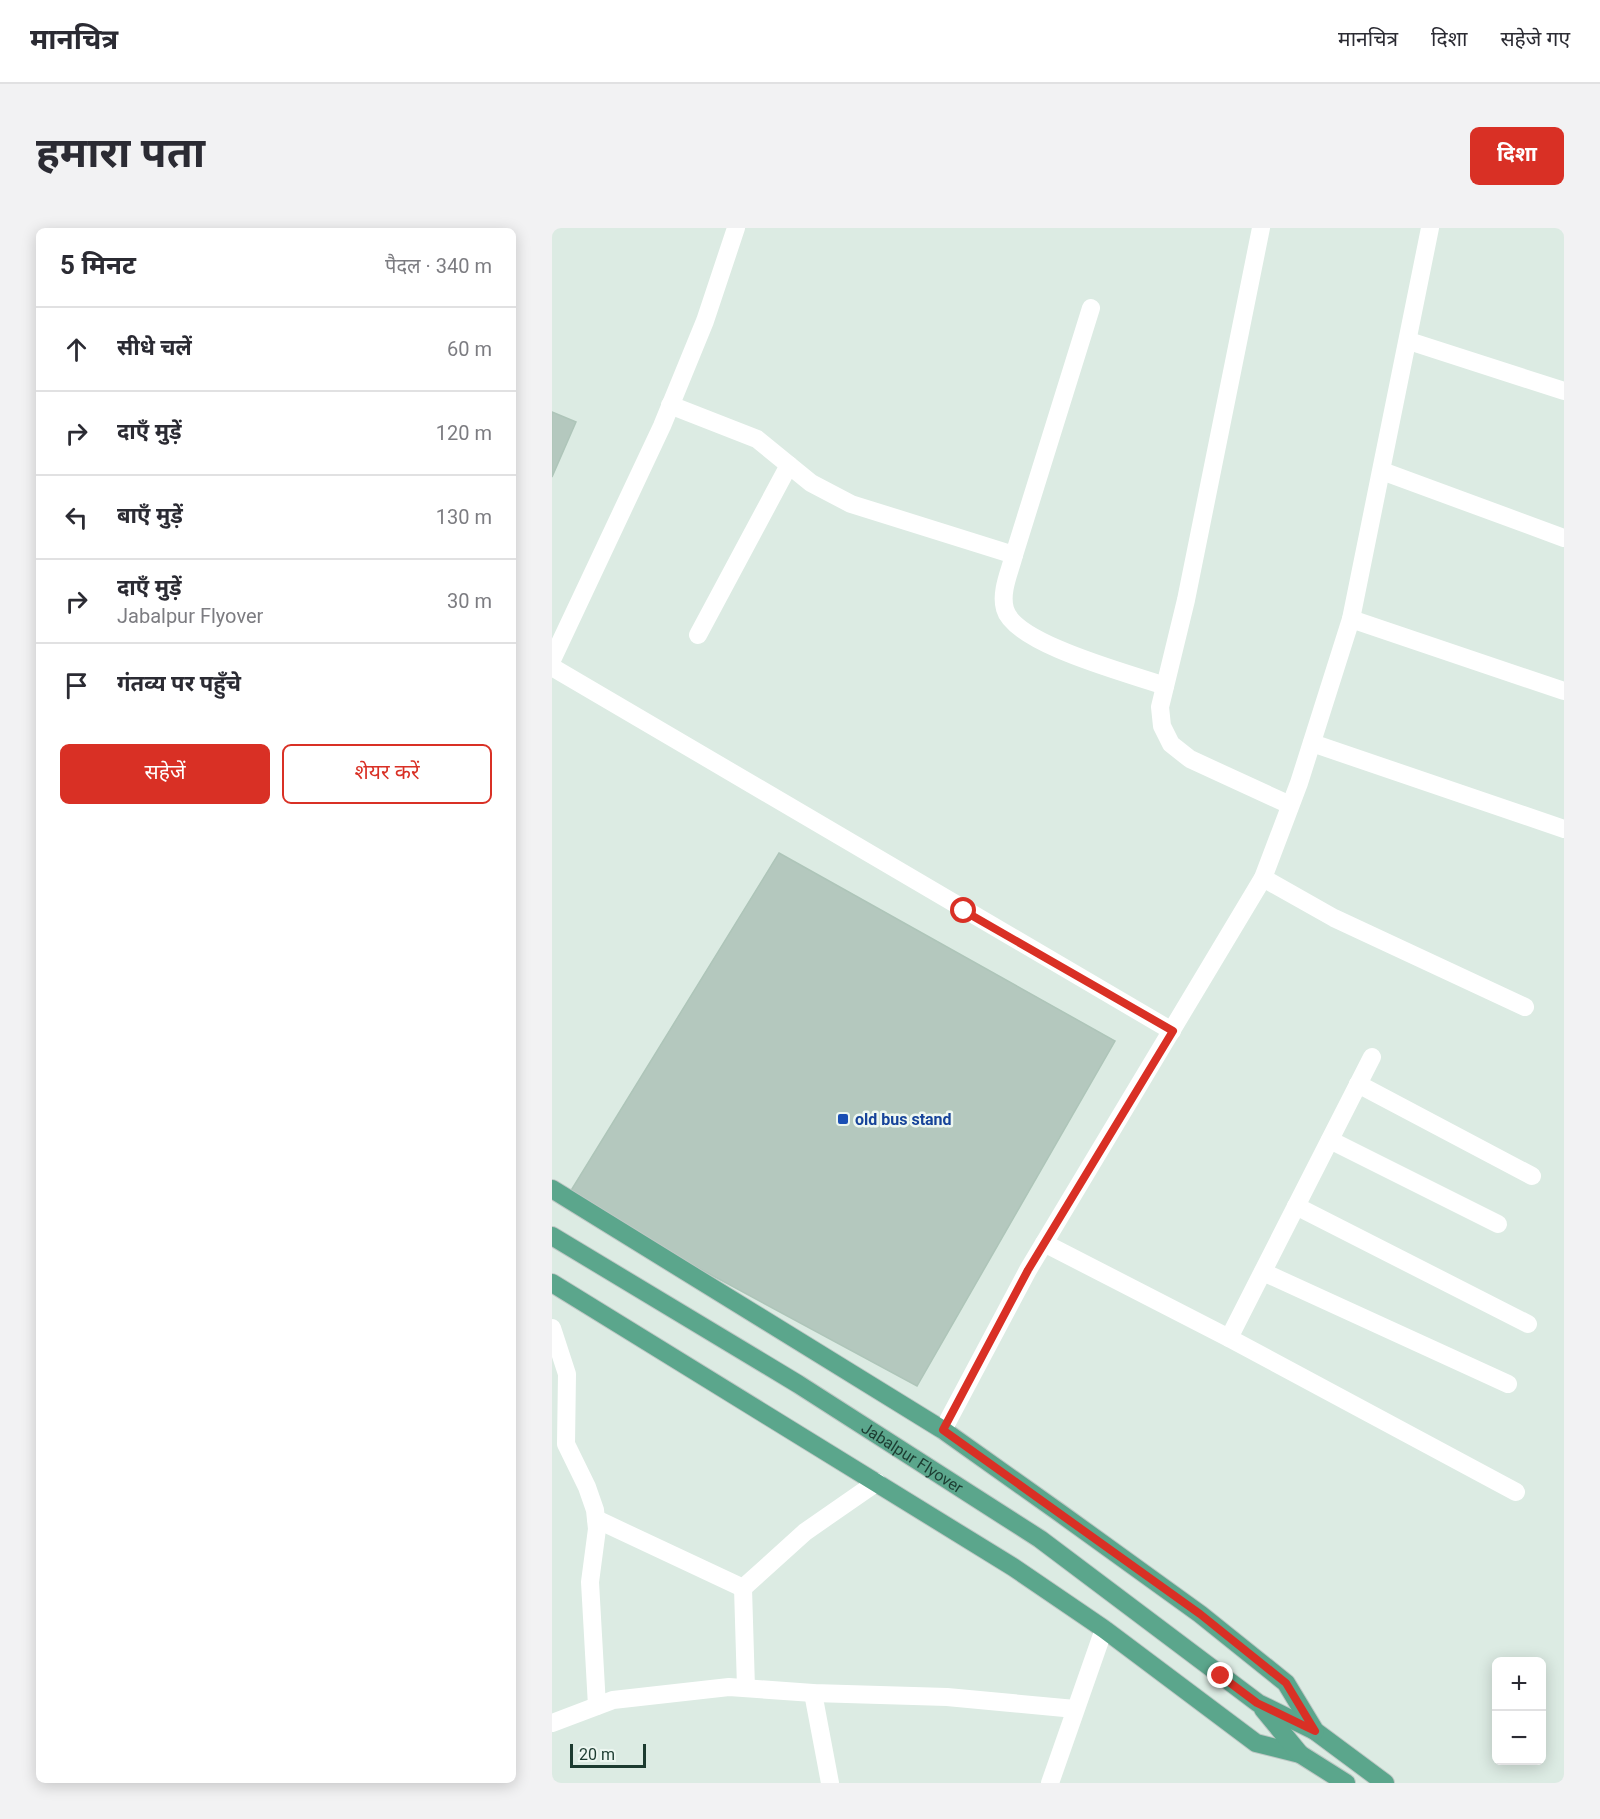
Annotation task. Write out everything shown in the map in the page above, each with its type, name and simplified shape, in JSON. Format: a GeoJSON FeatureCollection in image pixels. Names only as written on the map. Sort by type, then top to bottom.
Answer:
{"type":"FeatureCollection","features":[{"type":"Feature","properties":{"kind":"main road"},"geometry":{"type":"LineString","coordinates":[[552,1189],[943,1430],[1200,1614],[1286,1683],[1315,1731],[1385,1783]]}},
{"type":"Feature","properties":{"kind":"main road","name":"Jabalpur Flyover"},"geometry":{"type":"LineString","coordinates":[[552,1236],[798,1384],[1040,1539],[1257,1703],[1315,1731]]}},
{"type":"Feature","properties":{"kind":"main road"},"geometry":{"type":"LineString","coordinates":[[552,1283],[1013,1567],[1104,1629],[1256,1743],[1300,1754],[1346,1783]]}},
{"type":"Feature","properties":{"kind":"main road","name":"Jabalpur Flyover"},"geometry":{"type":"LineString","coordinates":[[1257,1703],[1300,1754]]}},
{"type":"Feature","properties":{"kind":"street"},"geometry":{"type":"LineString","coordinates":[[552,660],[670,405],[705,321],[736,228]]}},
{"type":"Feature","properties":{"kind":"street"},"geometry":{"type":"LineString","coordinates":[[1261,228],[1186,600],[1160,707],[1162,726],[1171,744],[1190,759],[1290,805]]}},
{"type":"Feature","properties":{"kind":"street"},"geometry":{"type":"LineString","coordinates":[[943,1430],[1044,1243],[1263,878],[1312,743],[1351,619],[1430,228]]}},
{"type":"Feature","properties":{"kind":"street"},"geometry":{"type":"LineString","coordinates":[[1091,308],[1014,555],[1004,594],[1005,610],[1016,627],[1047,645],[1165,686]]}},
{"type":"Feature","properties":{"kind":"street"},"geometry":{"type":"LineString","coordinates":[[1409,341],[1564,391]]}},
{"type":"Feature","properties":{"kind":"street"},"geometry":{"type":"LineString","coordinates":[[670,405],[758,439],[811,483],[851,504],[1014,555]]}},
{"type":"Feature","properties":{"kind":"street"},"geometry":{"type":"LineString","coordinates":[[698,635],[789,465]]}},
{"type":"Feature","properties":{"kind":"street"},"geometry":{"type":"LineString","coordinates":[[1382,471],[1564,538]]}},
{"type":"Feature","properties":{"kind":"street"},"geometry":{"type":"LineString","coordinates":[[1351,619],[1564,691]]}},
{"type":"Feature","properties":{"kind":"street"},"geometry":{"type":"LineString","coordinates":[[552,667],[1046,960],[1173,1031]]}},
{"type":"Feature","properties":{"kind":"street"},"geometry":{"type":"LineString","coordinates":[[1312,743],[1564,829]]}},
{"type":"Feature","properties":{"kind":"street"},"geometry":{"type":"LineString","coordinates":[[1263,878],[1334,918],[1525,1007]]}},
{"type":"Feature","properties":{"kind":"street"},"geometry":{"type":"LineString","coordinates":[[1229,1338],[1372,1057]]}},
{"type":"Feature","properties":{"kind":"street"},"geometry":{"type":"LineString","coordinates":[[1358,1084],[1532,1176]]}},
{"type":"Feature","properties":{"kind":"street"},"geometry":{"type":"LineString","coordinates":[[1329,1140],[1498,1224]]}},
{"type":"Feature","properties":{"kind":"street"},"geometry":{"type":"LineString","coordinates":[[1296,1206],[1528,1324]]}},
{"type":"Feature","properties":{"kind":"street"},"geometry":{"type":"LineString","coordinates":[[1044,1243],[1229,1338],[1516,1492]]}},
{"type":"Feature","properties":{"kind":"street"},"geometry":{"type":"LineString","coordinates":[[1263,1272],[1508,1384]]}},
{"type":"Feature","properties":{"kind":"street"},"geometry":{"type":"LineString","coordinates":[[552,1328],[567,1374],[566,1444],[587,1487],[596,1519],[597,1529],[590,1582],[597,1706]]}},
{"type":"Feature","properties":{"kind":"street"},"geometry":{"type":"LineString","coordinates":[[746,1688],[743,1588],[805,1532],[877,1482]]}},
{"type":"Feature","properties":{"kind":"street"},"geometry":{"type":"LineString","coordinates":[[596,1519],[743,1588]]}},
{"type":"Feature","properties":{"kind":"street"},"geometry":{"type":"LineString","coordinates":[[1050,1783],[1104,1629]]}},
{"type":"Feature","properties":{"kind":"street"},"geometry":{"type":"LineString","coordinates":[[552,1723],[613,1700],[729,1687],[813,1694],[947,1697],[1075,1709]]}},
{"type":"Feature","properties":{"kind":"street"},"geometry":{"type":"LineString","coordinates":[[813,1694],[830,1783]]}},
{"type":"Feature","properties":{"kind":"building"},"geometry":{"type":"Polygon","coordinates":[[[552,412],[576,422],[552,477],[552,412]]]}},
{"type":"Feature","properties":{"kind":"building","name":"old bus stand"},"geometry":{"type":"Polygon","coordinates":[[[779,853],[1115,1041],[917,1386],[567,1197],[779,853]]]}},
{"type":"Feature","properties":{"kind":"place","name":"old bus stand"},"geometry":{"type":"Point","coordinates":[843,1119]}},
{"type":"Feature","properties":{"kind":"route"},"geometry":{"type":"LineString","coordinates":[[964,911],[1173,1031],[1028,1270],[943,1430],[1200,1614],[1286,1683],[1315,1731],[1257,1703],[1221,1676]]}}]}
